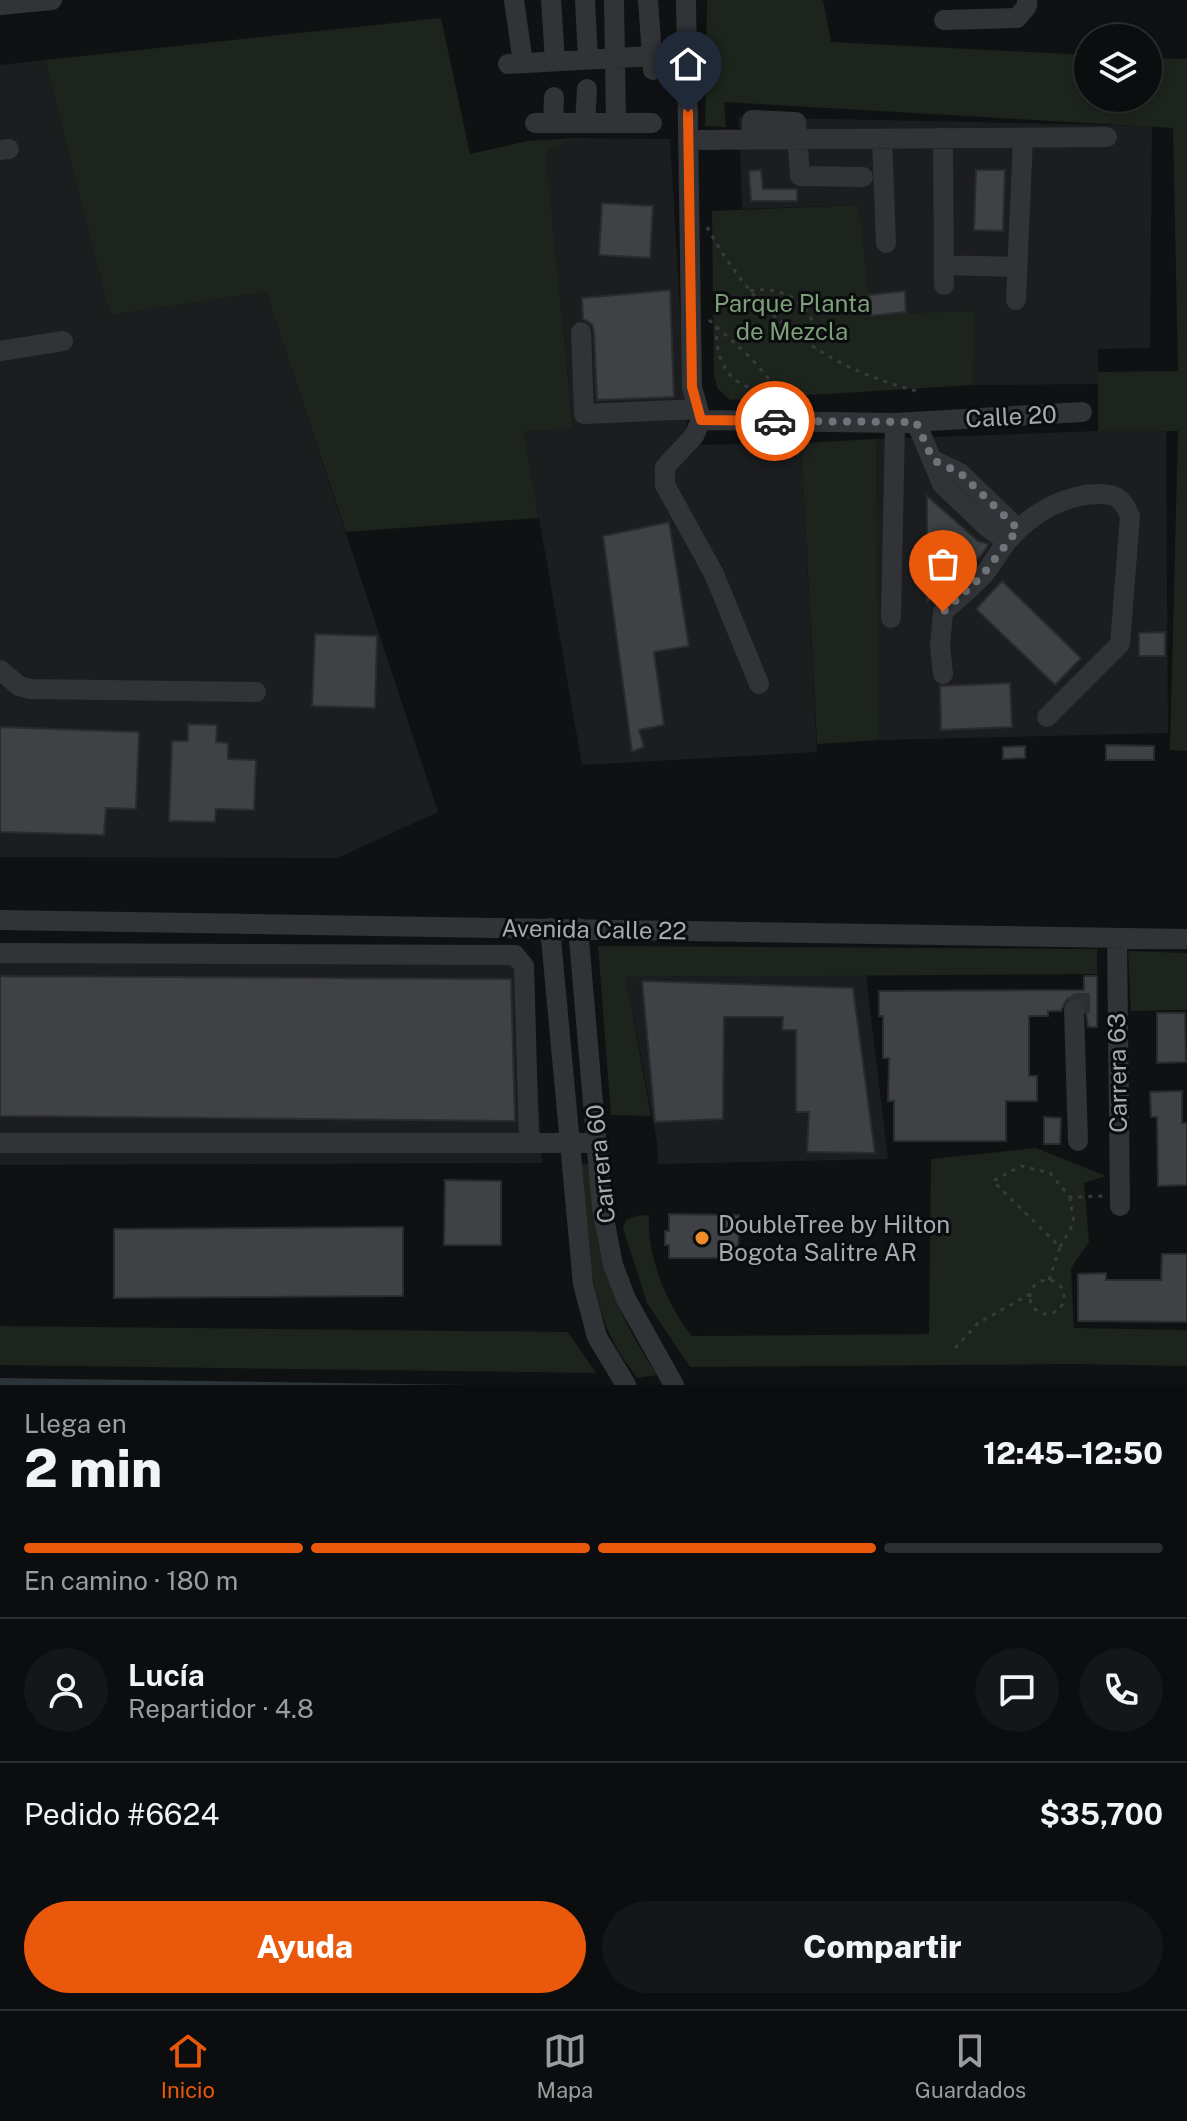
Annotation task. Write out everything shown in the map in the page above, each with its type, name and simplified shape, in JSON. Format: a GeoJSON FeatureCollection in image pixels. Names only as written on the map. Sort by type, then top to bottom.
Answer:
{"type":"FeatureCollection","features":[{"type":"Feature","properties":{"kind":"street"},"geometry":{"type":"LineString","coordinates":[[0,5],[52,0]]}},
{"type":"Feature","properties":{"kind":"street"},"geometry":{"type":"LineString","coordinates":[[514,0],[516,64],[615,58],[652,63],[648,0]]}},
{"type":"Feature","properties":{"kind":"street"},"geometry":{"type":"LineString","coordinates":[[551,0],[555,61]]}},
{"type":"Feature","properties":{"kind":"street"},"geometry":{"type":"LineString","coordinates":[[585,0],[588,59]]}},
{"type":"Feature","properties":{"kind":"street"},"geometry":{"type":"LineString","coordinates":[[614,0],[616,123]]}},
{"type":"Feature","properties":{"kind":"street"},"geometry":{"type":"LineString","coordinates":[[686,0],[692,387],[699,414],[694,436],[665,467],[665,485],[714,574],[759,684]]}},
{"type":"Feature","properties":{"kind":"street"},"geometry":{"type":"LineString","coordinates":[[944,20],[1017,18],[1027,6],[1027,0]]}},
{"type":"Feature","properties":{"kind":"street"},"geometry":{"type":"LineString","coordinates":[[585,123],[587,89]]}},
{"type":"Feature","properties":{"kind":"street"},"geometry":{"type":"LineString","coordinates":[[554,97],[544,123],[652,123]]}},
{"type":"Feature","properties":{"kind":"street"},"geometry":{"type":"LineString","coordinates":[[688,140],[1107,137]]}},
{"type":"Feature","properties":{"kind":"street"},"geometry":{"type":"LineString","coordinates":[[943,138],[944,275],[1017,267]]}},
{"type":"Feature","properties":{"kind":"street"},"geometry":{"type":"LineString","coordinates":[[1016,300],[1023,138]]}},
{"type":"Feature","properties":{"kind":"street"},"geometry":{"type":"LineString","coordinates":[[882,139],[886,243]]}},
{"type":"Feature","properties":{"kind":"street"},"geometry":{"type":"LineString","coordinates":[[798,140],[800,176],[863,177]]}},
{"type":"Feature","properties":{"kind":"street","name":"Calle 20"},"geometry":{"type":"LineString","coordinates":[[581,332],[584,414],[699,414],[895,423],[1082,412]]}},
{"type":"Feature","properties":{"kind":"street"},"geometry":{"type":"LineString","coordinates":[[0,351],[63,341]]}},
{"type":"Feature","properties":{"kind":"street"},"geometry":{"type":"LineString","coordinates":[[916,422],[933,460],[960,473],[1013,535]]}},
{"type":"Feature","properties":{"kind":"street"},"geometry":{"type":"LineString","coordinates":[[891,618],[895,423]]}},
{"type":"Feature","properties":{"kind":"street"},"geometry":{"type":"LineString","coordinates":[[943,674],[940,645],[943,612],[981,577],[1013,535],[1049,507],[1081,494],[1114,494],[1123,500],[1130,516],[1120,644],[1047,717]]}},
{"type":"Feature","properties":{"kind":"street"},"geometry":{"type":"LineString","coordinates":[[0,670],[19,686],[30,689],[256,692]]}},
{"type":"Feature","properties":{"kind":"street","name":"Avenida Calle 22"},"geometry":{"type":"LineString","coordinates":[[0,920],[1187,939]]}},
{"type":"Feature","properties":{"kind":"street","name":"Carrera 60"},"geometry":{"type":"LineString","coordinates":[[550,928],[583,1284],[597,1337],[621,1376]]}},
{"type":"Feature","properties":{"kind":"street","name":"Carrera 60"},"geometry":{"type":"LineString","coordinates":[[578,928],[602,1208],[613,1265],[626,1299],[674,1385]]}},
{"type":"Feature","properties":{"kind":"street","name":"Carrera 63"},"geometry":{"type":"LineString","coordinates":[[1117,939],[1106,1003],[1120,1201]]}},
{"type":"Feature","properties":{"kind":"street"},"geometry":{"type":"LineString","coordinates":[[0,953],[515,955],[524,966],[529,1143]]}},
{"type":"Feature","properties":{"kind":"street"},"geometry":{"type":"LineString","coordinates":[[1074,1010],[1078,1141]]}},
{"type":"Feature","properties":{"kind":"street"},"geometry":{"type":"LineString","coordinates":[[0,1143],[596,1143]]}},
{"type":"Feature","properties":{"kind":"path"},"geometry":{"type":"LineString","coordinates":[[706,225],[734,271],[785,327],[814,349],[873,378],[921,392]]}},
{"type":"Feature","properties":{"kind":"path"},"geometry":{"type":"LineString","coordinates":[[750,291],[764,288],[781,291],[796,299],[808,312],[815,327],[814,349]]}},
{"type":"Feature","properties":{"kind":"path"},"geometry":{"type":"LineString","coordinates":[[709,320],[787,400]]}},
{"type":"Feature","properties":{"kind":"path"},"geometry":{"type":"LineString","coordinates":[[717,326],[715,344],[719,360],[728,373],[756,389],[777,387]]}},
{"type":"Feature","properties":{"kind":"path"},"geometry":{"type":"LineString","coordinates":[[1049,1280],[1060,1247],[1074,1222],[1070,1197],[1050,1173],[1021,1166],[993,1181],[1060,1247]]}},
{"type":"Feature","properties":{"kind":"path"},"geometry":{"type":"LineString","coordinates":[[1070,1197],[1120,1201]]}},
{"type":"Feature","properties":{"kind":"path"},"geometry":{"type":"LineString","coordinates":[[955,1348],[978,1323],[1030,1294],[1039,1282],[1049,1280],[1059,1285],[1063,1302],[1056,1311],[1045,1314],[1031,1305],[1030,1294]]}},
{"type":"Feature","properties":{"kind":"shaded area"},"geometry":{"type":"Polygon","coordinates":[[[45,60],[110,315],[266,292],[438,812],[337,858],[0,857],[0,65],[45,60]]]}},
{"type":"Feature","properties":{"kind":"shaded area"},"geometry":{"type":"Polygon","coordinates":[[[739,117],[1152,126],[1150,348],[1098,349],[1098,384],[973,385],[975,311],[871,316],[859,205],[742,209],[739,117]]]}},
{"type":"Feature","properties":{"kind":"shaded area"},"geometry":{"type":"Polygon","coordinates":[[[576,138],[670,139],[688,445],[801,443],[817,752],[582,765],[524,431],[573,428],[546,152],[576,138]]]}},
{"type":"Feature","properties":{"kind":"shaded area"},"geometry":{"type":"Polygon","coordinates":[[[1166,431],[1168,733],[879,740],[876,439],[1166,431]]]}},
{"type":"Feature","properties":{"kind":"shaded area"},"geometry":{"type":"Polygon","coordinates":[[[0,946],[531,964],[542,1163],[0,1165],[0,946]]]}},
{"type":"Feature","properties":{"kind":"shaded area"},"geometry":{"type":"Polygon","coordinates":[[[866,975],[888,1159],[658,1164],[657,1142],[626,977],[866,975]]]}},
{"type":"Feature","properties":{"kind":"shaded area"},"geometry":{"type":"Polygon","coordinates":[[[0,1378],[468,1385],[0,1385],[0,1378]]]}},
{"type":"Feature","properties":{"kind":"green space"},"geometry":{"type":"Polygon","coordinates":[[[707,0],[823,0],[831,42],[1074,54],[1074,112],[1162,112],[1162,58],[1187,59],[1187,751],[1170,750],[1178,431],[1098,431],[1098,372],[1178,371],[1173,128],[724,102],[726,127],[705,126],[707,0]]]}},
{"type":"Feature","properties":{"kind":"green space"},"geometry":{"type":"Polygon","coordinates":[[[441,18],[470,154],[527,141],[576,138],[546,152],[573,429],[524,431],[539,518],[346,532],[266,292],[110,315],[45,60],[441,18]]]}},
{"type":"Feature","properties":{"kind":"green space","name":"Parque Planta de Mezcla"},"geometry":{"type":"Polygon","coordinates":[[[859,205],[871,315],[975,311],[973,385],[730,400],[718,389],[714,376],[712,211],[859,205]]]}},
{"type":"Feature","properties":{"kind":"green space"},"geometry":{"type":"Polygon","coordinates":[[[876,439],[879,740],[817,744],[801,443],[876,439]]]}},
{"type":"Feature","properties":{"kind":"green space"},"geometry":{"type":"Polygon","coordinates":[[[598,946],[1097,949],[1097,974],[626,977],[651,1116],[611,1115],[598,946]]]}},
{"type":"Feature","properties":{"kind":"green space"},"geometry":{"type":"Polygon","coordinates":[[[1128,951],[1187,953],[1187,1010],[1131,1011],[1128,951]]]}},
{"type":"Feature","properties":{"kind":"green space"},"geometry":{"type":"Polygon","coordinates":[[[1036,1148],[1106,1176],[1084,1183],[1089,1242],[1071,1268],[1074,1328],[1187,1330],[1187,1366],[690,1367],[647,1303],[623,1228],[626,1220],[649,1215],[651,1247],[660,1279],[674,1309],[692,1336],[929,1334],[931,1159],[1036,1148]]]}},
{"type":"Feature","properties":{"kind":"green space"},"geometry":{"type":"Polygon","coordinates":[[[580,1163],[590,1164],[598,1239],[613,1293],[657,1375],[637,1378],[615,1346],[605,1322],[589,1254],[580,1163]]]}},
{"type":"Feature","properties":{"kind":"green space"},"geometry":{"type":"Polygon","coordinates":[[[0,1326],[568,1332],[596,1373],[0,1365],[0,1326]]]}},
{"type":"Feature","properties":{"kind":"building"},"geometry":{"type":"Polygon","coordinates":[[[761,170],[763,189],[797,189],[797,201],[751,201],[749,171],[761,170]]]}},
{"type":"Feature","properties":{"kind":"building"},"geometry":{"type":"Polygon","coordinates":[[[976,170],[1005,170],[1003,231],[974,230],[976,170]]]}},
{"type":"Feature","properties":{"kind":"building"},"geometry":{"type":"Polygon","coordinates":[[[602,203],[653,206],[650,258],[599,255],[602,203]]]}},
{"type":"Feature","properties":{"kind":"building"},"geometry":{"type":"Polygon","coordinates":[[[670,290],[674,397],[597,400],[594,332],[592,324],[583,319],[582,298],[670,290]]]}},
{"type":"Feature","properties":{"kind":"building"},"geometry":{"type":"Polygon","coordinates":[[[905,291],[906,312],[871,316],[869,295],[905,291]]]}},
{"type":"Feature","properties":{"kind":"building"},"geometry":{"type":"Polygon","coordinates":[[[927,496],[978,541],[989,544],[980,557],[927,602],[927,496]]]}},
{"type":"Feature","properties":{"kind":"building"},"geometry":{"type":"Polygon","coordinates":[[[669,522],[689,646],[654,652],[664,725],[639,730],[644,747],[632,752],[603,536],[669,522]]]}},
{"type":"Feature","properties":{"kind":"building"},"geometry":{"type":"Polygon","coordinates":[[[1002,581],[1081,658],[1055,685],[976,609],[1002,581]]]}},
{"type":"Feature","properties":{"kind":"building"},"geometry":{"type":"Polygon","coordinates":[[[1165,632],[1165,656],[1139,656],[1139,633],[1165,632]]]}},
{"type":"Feature","properties":{"kind":"building"},"geometry":{"type":"Polygon","coordinates":[[[315,634],[377,636],[375,708],[312,706],[315,634]]]}},
{"type":"Feature","properties":{"kind":"building"},"geometry":{"type":"Polygon","coordinates":[[[1010,683],[1012,727],[941,730],[940,686],[1010,683]]]}},
{"type":"Feature","properties":{"kind":"building"},"geometry":{"type":"Polygon","coordinates":[[[188,724],[217,725],[216,742],[228,743],[228,759],[256,760],[254,810],[216,809],[215,822],[169,821],[172,741],[188,741],[188,724]]]}},
{"type":"Feature","properties":{"kind":"building"},"geometry":{"type":"Polygon","coordinates":[[[0,727],[139,732],[136,809],[106,808],[104,835],[0,832],[0,727]]]}},
{"type":"Feature","properties":{"kind":"building"},"geometry":{"type":"Polygon","coordinates":[[[1106,745],[1154,746],[1154,760],[1106,760],[1106,745]]]}},
{"type":"Feature","properties":{"kind":"building"},"geometry":{"type":"Polygon","coordinates":[[[1025,746],[1025,758],[1003,759],[1003,747],[1025,746]]]}},
{"type":"Feature","properties":{"kind":"building"},"geometry":{"type":"Polygon","coordinates":[[[0,976],[511,979],[515,1121],[0,1116],[0,976]]]}},
{"type":"Feature","properties":{"kind":"building"},"geometry":{"type":"Polygon","coordinates":[[[1084,976],[1097,976],[1097,1027],[1088,1027],[1085,1004],[1074,997],[1067,999],[1061,1011],[1048,1011],[1048,1016],[1029,1016],[1029,1076],[1037,1076],[1037,1101],[1006,1101],[1006,1141],[894,1141],[894,1101],[888,1101],[889,1058],[883,1058],[883,1016],[879,1016],[879,991],[1084,990],[1084,976]]]}},
{"type":"Feature","properties":{"kind":"building"},"geometry":{"type":"Polygon","coordinates":[[[642,981],[853,988],[875,1153],[807,1152],[809,1112],[796,1112],[796,1030],[782,1030],[783,1017],[724,1017],[723,1119],[655,1122],[642,981]]]}},
{"type":"Feature","properties":{"kind":"building"},"geometry":{"type":"Polygon","coordinates":[[[1157,1013],[1185,1013],[1186,1062],[1157,1063],[1157,1013]]]}},
{"type":"Feature","properties":{"kind":"building"},"geometry":{"type":"Polygon","coordinates":[[[1182,1091],[1182,1123],[1187,1123],[1187,1185],[1158,1186],[1157,1117],[1151,1117],[1150,1092],[1182,1091]]]}},
{"type":"Feature","properties":{"kind":"building"},"geometry":{"type":"Polygon","coordinates":[[[1044,1117],[1061,1118],[1060,1144],[1044,1144],[1044,1117]]]}},
{"type":"Feature","properties":{"kind":"building"},"geometry":{"type":"Polygon","coordinates":[[[445,1180],[501,1181],[501,1245],[444,1245],[445,1180]]]}},
{"type":"Feature","properties":{"kind":"building","name":"DoubleTree by Hilton Bogota Salitre AR"},"geometry":{"type":"Polygon","coordinates":[[[669,1214],[739,1215],[738,1258],[669,1258],[665,1231],[669,1231],[669,1214]]]}},
{"type":"Feature","properties":{"kind":"building"},"geometry":{"type":"Polygon","coordinates":[[[403,1227],[403,1296],[114,1298],[114,1229],[403,1227]]]}},
{"type":"Feature","properties":{"kind":"building"},"geometry":{"type":"Polygon","coordinates":[[[1162,1254],[1187,1254],[1187,1322],[1078,1321],[1078,1274],[1106,1273],[1106,1280],[1161,1280],[1162,1254]]]}},
{"type":"Feature","properties":{"kind":"tunnel"},"geometry":{"type":"LineString","coordinates":[[1074,1010],[1078,1003],[1097,1003]]}},
{"type":"Feature","properties":{"kind":"way so far"},"geometry":{"type":"LineString","coordinates":[[775,421],[916,422],[933,460],[960,473],[1018,529],[981,577],[943,612]]}},
{"type":"Feature","properties":{"kind":"place","name":"DoubleTree by Hilton Bogota Salitre AR"},"geometry":{"type":"Point","coordinates":[702,1238]}},
{"type":"Feature","properties":{"kind":"route"},"geometry":{"type":"LineString","coordinates":[[688,112],[692,387],[695,403],[701,420],[775,421]]}}]}
